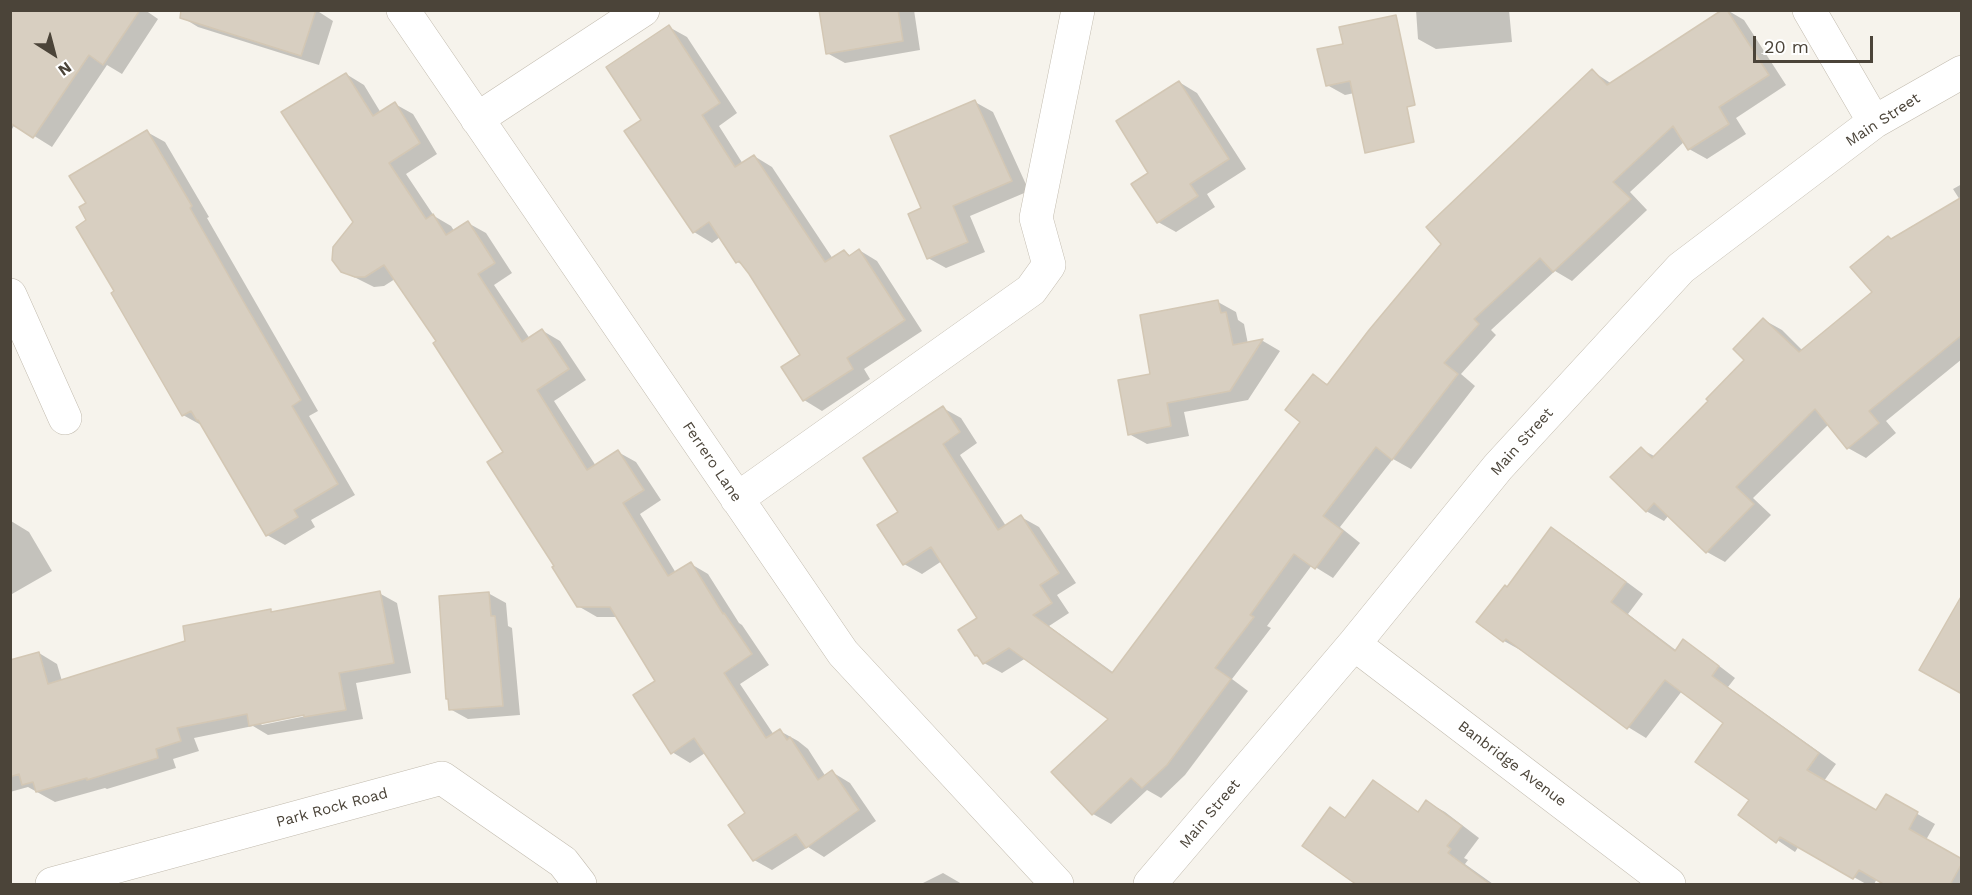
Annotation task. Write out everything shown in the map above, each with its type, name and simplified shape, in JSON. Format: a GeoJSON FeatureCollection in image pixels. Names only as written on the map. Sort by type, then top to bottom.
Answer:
{"type":"FeatureCollection","features":[{"type":"Feature","properties":{"kind":"street","name":"Ferrero Lane"},"geometry":{"type":"LineString","coordinates":[[403,10],[843,654],[1057,885]]}},
{"type":"Feature","properties":{"kind":"street"},"geometry":{"type":"LineString","coordinates":[[477,119],[643,10]]}},
{"type":"Feature","properties":{"kind":"street"},"geometry":{"type":"LineString","coordinates":[[737,499],[1031,290],[1049,265],[1036,218],[1078,10]]}},
{"type":"Feature","properties":{"kind":"street"},"geometry":{"type":"LineString","coordinates":[[1809,10],[1874,122]]}},
{"type":"Feature","properties":{"kind":"street","name":"Main Street"},"geometry":{"type":"LineString","coordinates":[[1150,885],[1354,644],[1498,467],[1680,268],[1874,122],[1962,72]]}},
{"type":"Feature","properties":{"kind":"street"},"geometry":{"type":"LineString","coordinates":[[10,295],[65,418]]}},
{"type":"Feature","properties":{"kind":"street","name":"Banbridge Avenue"},"geometry":{"type":"LineString","coordinates":[[1354,644],[1670,885]]}},
{"type":"Feature","properties":{"kind":"street","name":"Park Rock Road"},"geometry":{"type":"LineString","coordinates":[[52,885],[442,778],[563,862],[580,885]]}},
{"type":"Feature","properties":{"kind":"building"},"geometry":{"type":"Polygon","coordinates":[[[10,10],[140,10],[103,65],[89,55],[33,138],[10,123],[10,10]]]}},
{"type":"Feature","properties":{"kind":"building"},"geometry":{"type":"Polygon","coordinates":[[[181,10],[316,10],[301,56],[180,18],[181,10]]]}},
{"type":"Feature","properties":{"kind":"building"},"geometry":{"type":"Polygon","coordinates":[[[819,10],[898,10],[903,41],[826,54],[819,10]]]}},
{"type":"Feature","properties":{"kind":"building"},"geometry":{"type":"Polygon","coordinates":[[[1722,10],[1727,10],[1769,75],[1719,107],[1729,124],[1688,150],[1673,126],[1613,182],[1631,199],[1553,272],[1540,258],[1474,319],[1479,324],[1444,363],[1458,374],[1392,460],[1376,447],[1323,516],[1343,531],[1315,569],[1294,554],[1250,615],[1254,617],[1215,668],[1231,679],[1167,765],[1142,788],[1131,778],[1092,815],[1051,772],[1108,719],[1009,648],[983,664],[977,655],[975,656],[958,630],[977,618],[931,547],[903,565],[877,525],[898,512],[863,458],[943,406],[960,432],[943,444],[998,530],[1021,515],[1059,573],[1040,585],[1052,603],[1033,615],[1112,673],[1300,422],[1285,410],[1313,374],[1327,385],[1369,330],[1441,244],[1426,227],[1592,69],[1607,85],[1722,10]]]}},
{"type":"Feature","properties":{"kind":"building"},"geometry":{"type":"Polygon","coordinates":[[[1396,15],[1415,105],[1407,107],[1414,142],[1365,153],[1350,81],[1326,86],[1317,49],[1343,44],[1339,27],[1396,15]]]}},
{"type":"Feature","properties":{"kind":"building"},"geometry":{"type":"Polygon","coordinates":[[[669,25],[720,103],[702,115],[735,167],[754,155],[825,262],[844,250],[849,256],[859,249],[905,320],[847,358],[853,369],[803,401],[781,367],[800,355],[749,274],[739,261],[736,263],[709,222],[693,233],[624,131],[641,120],[606,67],[669,25]]]}},
{"type":"Feature","properties":{"kind":"building"},"geometry":{"type":"Polygon","coordinates":[[[346,73],[373,116],[395,102],[420,143],[389,163],[426,219],[433,214],[446,235],[468,221],[495,263],[478,274],[522,342],[542,329],[569,369],[537,390],[587,470],[618,450],[644,490],[623,503],[668,576],[691,562],[723,614],[752,654],[724,673],[766,738],[780,729],[787,740],[790,737],[818,780],[832,770],[859,810],[806,848],[796,834],[753,861],[728,825],[745,813],[694,738],[671,754],[633,695],[655,681],[610,607],[577,607],[552,567],[554,566],[487,462],[503,452],[433,343],[436,341],[384,265],[365,277],[355,277],[341,272],[332,260],[333,247],[353,222],[281,112],[346,73]]]}},
{"type":"Feature","properties":{"kind":"building"},"geometry":{"type":"Polygon","coordinates":[[[1179,81],[1229,159],[1190,184],[1198,196],[1157,223],[1131,184],[1148,173],[1116,121],[1179,81]]]}},
{"type":"Feature","properties":{"kind":"building"},"geometry":{"type":"Polygon","coordinates":[[[975,100],[1012,181],[953,206],[968,242],[927,259],[908,214],[921,208],[890,136],[975,100]]]}},
{"type":"Feature","properties":{"kind":"building"},"geometry":{"type":"Polygon","coordinates":[[[147,130],[301,400],[292,406],[338,484],[294,510],[298,517],[266,536],[198,420],[191,411],[182,416],[111,293],[114,291],[76,227],[86,220],[79,207],[86,203],[69,176],[147,130]]]}},
{"type":"Feature","properties":{"kind":"building"},"geometry":{"type":"Polygon","coordinates":[[[1962,197],[1962,335],[1869,411],[1879,423],[1847,449],[1815,409],[1736,487],[1754,504],[1706,553],[1654,503],[1646,512],[1610,477],[1641,447],[1652,458],[1708,401],[1706,399],[1744,360],[1733,349],[1763,318],[1799,352],[1872,292],[1850,267],[1888,236],[1891,239],[1962,197]]]}},
{"type":"Feature","properties":{"kind":"building"},"geometry":{"type":"Polygon","coordinates":[[[1218,300],[1221,313],[1226,312],[1233,345],[1263,339],[1230,391],[1167,403],[1171,426],[1128,435],[1118,380],[1150,374],[1140,315],[1218,300]]]}},
{"type":"Feature","properties":{"kind":"building"},"geometry":{"type":"Polygon","coordinates":[[[1551,527],[1626,582],[1611,602],[1675,651],[1683,639],[1719,666],[1712,676],[1819,753],[1807,770],[1876,810],[1886,794],[1918,812],[1909,829],[1962,859],[1950,885],[1885,885],[1859,870],[1853,879],[1780,837],[1776,843],[1738,815],[1749,800],[1695,762],[1723,723],[1665,680],[1627,729],[1506,639],[1503,642],[1476,622],[1505,585],[1507,587],[1551,527]]]}},
{"type":"Feature","properties":{"kind":"building"},"geometry":{"type":"Polygon","coordinates":[[[380,591],[394,663],[339,673],[346,710],[304,717],[304,715],[249,726],[247,714],[177,728],[181,741],[156,749],[158,758],[87,780],[87,778],[36,792],[33,782],[22,785],[19,774],[10,777],[10,660],[39,652],[48,684],[185,641],[183,626],[380,591]]]}},
{"type":"Feature","properties":{"kind":"building"},"geometry":{"type":"Polygon","coordinates":[[[489,592],[491,616],[495,616],[503,706],[449,710],[448,699],[446,699],[439,596],[489,592]]]}},
{"type":"Feature","properties":{"kind":"building"},"geometry":{"type":"Polygon","coordinates":[[[1962,595],[1962,694],[1919,670],[1962,595]]]}},
{"type":"Feature","properties":{"kind":"building"},"geometry":{"type":"Polygon","coordinates":[[[1373,780],[1418,812],[1426,800],[1462,826],[1447,846],[1451,849],[1448,853],[1491,885],[1357,885],[1302,846],[1330,807],[1345,818],[1373,780]]]}}]}
